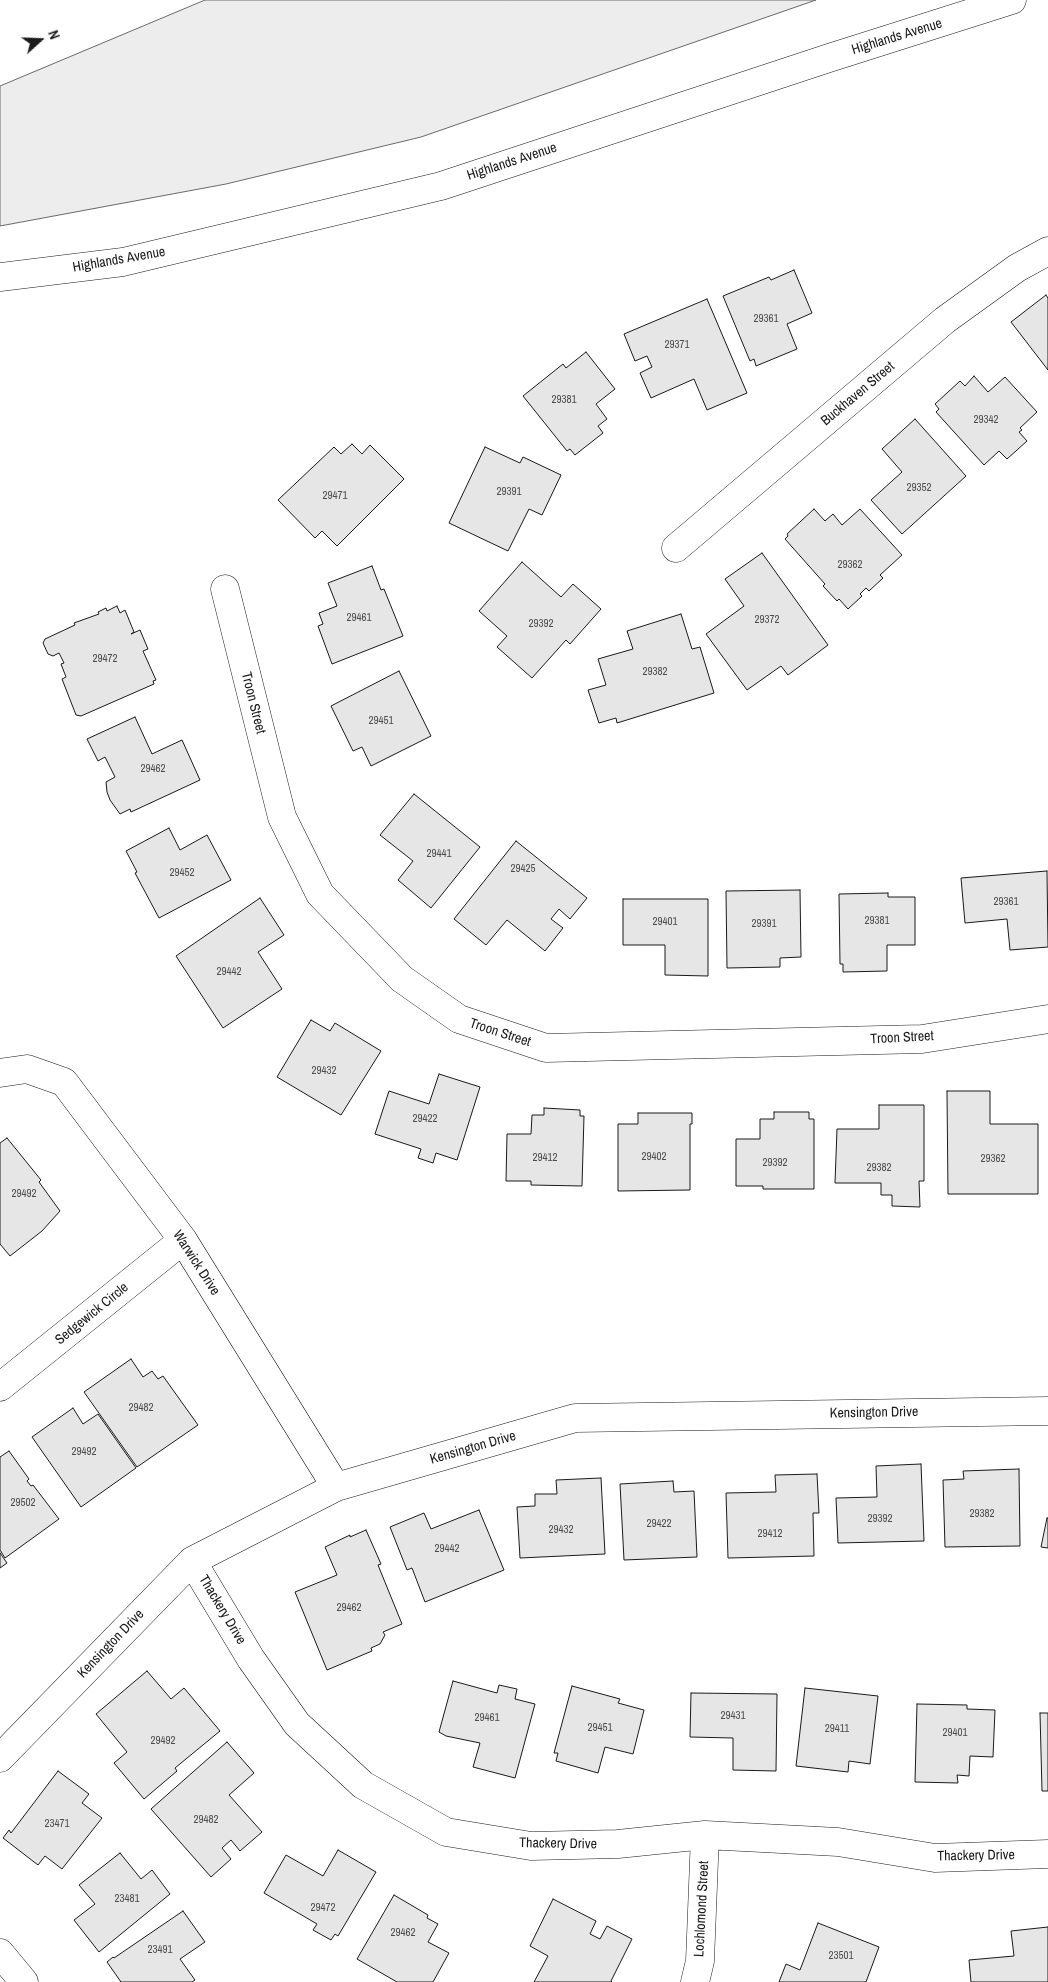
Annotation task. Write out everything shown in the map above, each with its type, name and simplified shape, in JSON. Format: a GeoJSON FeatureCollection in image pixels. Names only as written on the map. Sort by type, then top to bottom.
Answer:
{"type":"FeatureCollection","features":[{"type":"Feature","properties":{"kind":"street","name":"Highlands Avenue"},"geometry":{"type":"LineString","coordinates":[[0,277],[123,262],[441,186],[829,58],[1012,0]]}},
{"type":"Feature","properties":{"kind":"street","name":"Buckhaven Street"},"geometry":{"type":"LineString","coordinates":[[676,548],[944,320],[1017,268],[1048,250]]}},
{"type":"Feature","properties":{"kind":"street","name":"Troon Street"},"geometry":{"type":"LineString","coordinates":[[225,589],[282,817],[320,894],[402,979],[459,1019],[546,1048],[922,1039],[1048,1019]]}},
{"type":"Feature","properties":{"kind":"street","name":"Warwick Drive"},"geometry":{"type":"LineString","coordinates":[[0,1073],[27,1068],[64,1082],[183,1240],[336,1487]]}},
{"type":"Feature","properties":{"kind":"street","name":"Sedgewick Circle"},"geometry":{"type":"LineString","coordinates":[[0,1387],[183,1240]]}},
{"type":"Feature","properties":{"kind":"street","name":"Kensington Drive"},"geometry":{"type":"LineString","coordinates":[[0,1758],[192,1561],[336,1487],[575,1418],[1048,1411]]}},
{"type":"Feature","properties":{"kind":"street","name":"Thackery Drive"},"geometry":{"type":"LineString","coordinates":[[192,1561],[252,1659],[297,1724],[364,1785],[446,1832],[531,1846],[618,1844],[705,1835],[838,1842],[935,1858],[1048,1854]]}},
{"type":"Feature","properties":{"kind":"street","name":"Lochlomond Street"},"geometry":{"type":"LineString","coordinates":[[695,1982],[700,1961],[705,1835]]}},
{"type":"Feature","properties":{"kind":"street"},"geometry":{"type":"LineString","coordinates":[[0,1952],[24,1982]]}},
{"type":"Feature","properties":{"kind":"shaded area"},"geometry":{"type":"Polygon","coordinates":[[[205,0],[816,0],[421,137],[226,184],[0,226],[0,86],[205,0]]]}},
{"type":"Feature","properties":{"kind":"building"},"geometry":{"type":"Polygon","coordinates":[[[794,270],[812,313],[787,324],[797,349],[756,366],[754,359],[750,361],[723,296],[769,277],[771,280],[794,270]]]}},
{"type":"Feature","properties":{"kind":"building"},"geometry":{"type":"Polygon","coordinates":[[[1046,295],[1048,298],[1048,370],[1011,322],[1046,295]]]}},
{"type":"Feature","properties":{"kind":"building"},"geometry":{"type":"Polygon","coordinates":[[[707,299],[747,393],[707,410],[694,379],[651,398],[640,373],[652,367],[647,356],[635,361],[624,334],[707,299]]]}},
{"type":"Feature","properties":{"kind":"building"},"geometry":{"type":"Polygon","coordinates":[[[586,352],[615,389],[596,404],[607,419],[598,426],[603,433],[575,455],[570,449],[567,451],[523,396],[563,364],[566,368],[586,352]]]}},
{"type":"Feature","properties":{"kind":"building"},"geometry":{"type":"Polygon","coordinates":[[[974,376],[988,392],[1005,377],[1037,412],[1020,428],[1022,430],[1019,432],[1027,441],[1007,459],[999,451],[984,465],[936,412],[939,409],[935,404],[960,381],[965,386],[974,376]]]}},
{"type":"Feature","properties":{"kind":"building"},"geometry":{"type":"Polygon","coordinates":[[[915,419],[966,476],[902,534],[871,500],[902,472],[882,449],[915,419]]]}},
{"type":"Feature","properties":{"kind":"building"},"geometry":{"type":"Polygon","coordinates":[[[352,444],[362,454],[370,445],[404,479],[337,546],[322,531],[315,538],[278,500],[334,447],[341,454],[352,444]]]}},
{"type":"Feature","properties":{"kind":"building"},"geometry":{"type":"Polygon","coordinates":[[[485,447],[520,463],[523,457],[561,475],[542,515],[529,509],[508,551],[449,523],[485,447]]]}},
{"type":"Feature","properties":{"kind":"building"},"geometry":{"type":"Polygon","coordinates":[[[814,509],[825,521],[833,514],[842,525],[860,509],[902,555],[880,575],[883,578],[869,591],[866,588],[860,594],[862,596],[848,609],[839,599],[837,601],[823,586],[825,584],[785,539],[788,536],[787,534],[814,509]]]}},
{"type":"Feature","properties":{"kind":"building"},"geometry":{"type":"Polygon","coordinates":[[[762,553],[828,645],[788,675],[781,666],[747,690],[706,634],[744,606],[725,579],[762,553]]]}},
{"type":"Feature","properties":{"kind":"building"},"geometry":{"type":"Polygon","coordinates":[[[522,562],[561,597],[573,584],[601,609],[570,644],[566,640],[532,678],[497,647],[507,636],[479,611],[522,562]]]}},
{"type":"Feature","properties":{"kind":"building"},"geometry":{"type":"Polygon","coordinates":[[[372,566],[381,590],[384,589],[403,636],[332,664],[318,626],[323,624],[319,613],[337,606],[328,583],[372,566]]]}},
{"type":"Feature","properties":{"kind":"building"},"geometry":{"type":"Polygon","coordinates":[[[117,606],[120,613],[125,610],[134,632],[131,634],[140,630],[148,649],[143,651],[156,680],[153,681],[154,684],[81,716],[76,715],[62,679],[66,677],[61,664],[64,663],[59,653],[53,656],[48,654],[43,643],[45,639],[75,625],[74,623],[99,614],[98,612],[106,608],[107,611],[117,606]]]}},
{"type":"Feature","properties":{"kind":"building"},"geometry":{"type":"Polygon","coordinates":[[[681,614],[692,649],[700,647],[714,693],[617,723],[616,718],[599,723],[588,690],[606,685],[598,659],[633,649],[627,631],[681,614]]]}},
{"type":"Feature","properties":{"kind":"building"},"geometry":{"type":"Polygon","coordinates":[[[399,671],[431,736],[371,766],[362,747],[353,751],[331,706],[399,671]]]}},
{"type":"Feature","properties":{"kind":"building"},"geometry":{"type":"Polygon","coordinates":[[[135,717],[152,754],[182,740],[200,780],[131,812],[130,809],[120,814],[107,792],[106,782],[115,777],[105,757],[98,761],[87,739],[135,717]]]}},
{"type":"Feature","properties":{"kind":"building"},"geometry":{"type":"Polygon","coordinates":[[[414,794],[480,847],[431,908],[398,880],[413,861],[380,835],[414,794]]]}},
{"type":"Feature","properties":{"kind":"building"},"geometry":{"type":"Polygon","coordinates":[[[169,828],[180,850],[207,835],[231,880],[159,918],[135,873],[137,872],[126,851],[169,828]]]}},
{"type":"Feature","properties":{"kind":"building"},"geometry":{"type":"Polygon","coordinates":[[[516,841],[587,898],[570,919],[559,909],[551,919],[563,928],[545,951],[507,920],[486,945],[454,919],[516,841]]]}},
{"type":"Feature","properties":{"kind":"building"},"geometry":{"type":"Polygon","coordinates":[[[1047,871],[1048,947],[1010,950],[1007,919],[965,923],[961,878],[1047,871]]]}},
{"type":"Feature","properties":{"kind":"building"},"geometry":{"type":"Polygon","coordinates":[[[800,890],[801,957],[780,958],[780,967],[727,968],[726,891],[800,890]]]}},
{"type":"Feature","properties":{"kind":"building"},"geometry":{"type":"Polygon","coordinates":[[[888,893],[888,897],[915,897],[915,945],[887,945],[887,971],[843,972],[843,964],[840,964],[839,894],[888,893]]]}},
{"type":"Feature","properties":{"kind":"building"},"geometry":{"type":"Polygon","coordinates":[[[260,898],[284,935],[258,952],[282,989],[223,1028],[176,956],[260,898]]]}},
{"type":"Feature","properties":{"kind":"building"},"geometry":{"type":"Polygon","coordinates":[[[623,899],[708,899],[708,976],[665,975],[665,945],[623,945],[623,899]]]}},
{"type":"Feature","properties":{"kind":"building"},"geometry":{"type":"Polygon","coordinates":[[[311,1020],[330,1031],[335,1023],[381,1051],[341,1115],[277,1077],[311,1020]]]}},
{"type":"Feature","properties":{"kind":"building"},"geometry":{"type":"Polygon","coordinates":[[[439,1074],[480,1087],[457,1160],[436,1153],[433,1163],[418,1158],[421,1149],[375,1134],[389,1091],[429,1104],[439,1074]]]}},
{"type":"Feature","properties":{"kind":"building"},"geometry":{"type":"Polygon","coordinates":[[[947,1091],[990,1091],[990,1124],[1038,1124],[1038,1194],[948,1194],[947,1091]]]}},
{"type":"Feature","properties":{"kind":"building"},"geometry":{"type":"Polygon","coordinates":[[[879,1105],[924,1105],[924,1181],[919,1181],[920,1207],[892,1206],[892,1195],[881,1195],[881,1183],[835,1183],[837,1129],[879,1129],[879,1105]]]}},
{"type":"Feature","properties":{"kind":"building"},"geometry":{"type":"Polygon","coordinates":[[[544,1108],[580,1110],[580,1116],[584,1116],[582,1186],[531,1185],[531,1181],[506,1181],[507,1134],[531,1134],[532,1115],[544,1115],[544,1108]]]}},
{"type":"Feature","properties":{"kind":"building"},"geometry":{"type":"Polygon","coordinates":[[[774,1112],[809,1112],[809,1119],[814,1119],[814,1189],[763,1189],[763,1186],[736,1186],[736,1139],[760,1139],[760,1119],[774,1119],[774,1112]]]}},
{"type":"Feature","properties":{"kind":"building"},"geometry":{"type":"Polygon","coordinates":[[[638,1113],[692,1113],[692,1124],[690,1124],[690,1190],[618,1191],[618,1124],[638,1124],[638,1113]]]}},
{"type":"Feature","properties":{"kind":"building"},"geometry":{"type":"Polygon","coordinates":[[[7,1138],[41,1180],[39,1182],[60,1211],[42,1231],[10,1256],[0,1244],[0,1143],[7,1138]]]}},
{"type":"Feature","properties":{"kind":"building"},"geometry":{"type":"Polygon","coordinates":[[[131,1359],[143,1377],[152,1371],[158,1379],[163,1376],[198,1425],[137,1467],[84,1392],[131,1359]]]}},
{"type":"Feature","properties":{"kind":"building"},"geometry":{"type":"Polygon","coordinates":[[[73,1408],[83,1424],[98,1414],[136,1468],[81,1507],[32,1437],[73,1408]]]}},
{"type":"Feature","properties":{"kind":"building"},"geometry":{"type":"Polygon","coordinates":[[[9,1451],[29,1479],[27,1481],[31,1486],[33,1485],[59,1519],[5,1558],[0,1550],[0,1457],[9,1451]]]}},
{"type":"Feature","properties":{"kind":"building"},"geometry":{"type":"Polygon","coordinates":[[[921,1464],[924,1541],[838,1543],[836,1498],[877,1497],[876,1466],[921,1464]]]}},
{"type":"Feature","properties":{"kind":"building"},"geometry":{"type":"Polygon","coordinates":[[[1019,1469],[1020,1546],[945,1547],[943,1480],[964,1479],[963,1471],[1019,1469]]]}},
{"type":"Feature","properties":{"kind":"building"},"geometry":{"type":"Polygon","coordinates":[[[817,1474],[819,1513],[813,1513],[814,1556],[728,1558],[726,1493],[776,1492],[775,1475],[817,1474]]]}},
{"type":"Feature","properties":{"kind":"building"},"geometry":{"type":"Polygon","coordinates":[[[601,1478],[605,1554],[520,1558],[517,1507],[535,1506],[535,1494],[557,1494],[556,1480],[601,1478]]]}},
{"type":"Feature","properties":{"kind":"building"},"geometry":{"type":"Polygon","coordinates":[[[673,1481],[674,1492],[694,1491],[697,1557],[624,1560],[620,1484],[673,1481]]]}},
{"type":"Feature","properties":{"kind":"building"},"geometry":{"type":"Polygon","coordinates":[[[479,1510],[504,1570],[425,1602],[412,1568],[407,1570],[390,1527],[424,1513],[431,1529],[479,1510]]]}},
{"type":"Feature","properties":{"kind":"building"},"geometry":{"type":"Polygon","coordinates":[[[1048,1518],[1048,1548],[1041,1547],[1048,1518]]]}},
{"type":"Feature","properties":{"kind":"building"},"geometry":{"type":"Polygon","coordinates":[[[366,1530],[381,1564],[378,1565],[402,1624],[383,1632],[385,1635],[380,1644],[371,1648],[372,1651],[327,1670],[295,1592],[337,1575],[325,1547],[350,1535],[350,1537],[366,1530]]]}},
{"type":"Feature","properties":{"kind":"building"},"geometry":{"type":"Polygon","coordinates":[[[0,1553],[7,1563],[0,1568],[0,1553]]]}},
{"type":"Feature","properties":{"kind":"building"},"geometry":{"type":"Polygon","coordinates":[[[147,1671],[171,1699],[184,1688],[220,1731],[175,1768],[177,1771],[144,1799],[114,1763],[127,1752],[96,1714],[147,1671]]]}},
{"type":"Feature","properties":{"kind":"building"},"geometry":{"type":"Polygon","coordinates":[[[453,1681],[497,1693],[499,1685],[517,1689],[515,1699],[535,1704],[515,1778],[473,1767],[480,1743],[446,1736],[439,1732],[453,1681]]]}},
{"type":"Feature","properties":{"kind":"building"},"geometry":{"type":"Polygon","coordinates":[[[572,1686],[620,1699],[618,1703],[644,1710],[633,1754],[605,1747],[598,1773],[556,1761],[558,1753],[554,1753],[572,1686]]]}},
{"type":"Feature","properties":{"kind":"building"},"geometry":{"type":"Polygon","coordinates":[[[805,1688],[878,1696],[870,1764],[849,1761],[848,1772],[796,1766],[805,1688]]]}},
{"type":"Feature","properties":{"kind":"building"},"geometry":{"type":"Polygon","coordinates":[[[691,1693],[777,1694],[776,1771],[733,1770],[733,1738],[690,1737],[691,1693]]]}},
{"type":"Feature","properties":{"kind":"building"},"geometry":{"type":"Polygon","coordinates":[[[917,1704],[967,1705],[967,1709],[995,1710],[993,1757],[970,1756],[969,1776],[957,1775],[958,1783],[915,1782],[917,1704]]]}},
{"type":"Feature","properties":{"kind":"building"},"geometry":{"type":"Polygon","coordinates":[[[1040,1713],[1048,1713],[1048,1791],[1042,1791],[1040,1713]]]}},
{"type":"Feature","properties":{"kind":"building"},"geometry":{"type":"Polygon","coordinates":[[[227,1742],[254,1773],[229,1795],[262,1832],[240,1851],[231,1840],[222,1848],[231,1859],[211,1877],[151,1809],[227,1742]]]}},
{"type":"Feature","properties":{"kind":"building"},"geometry":{"type":"Polygon","coordinates":[[[58,1771],[89,1794],[82,1803],[102,1818],[62,1869],[45,1856],[38,1865],[3,1838],[9,1830],[11,1833],[58,1771]]]}},
{"type":"Feature","properties":{"kind":"building"},"geometry":{"type":"Polygon","coordinates":[[[338,1850],[376,1872],[338,1936],[335,1934],[331,1940],[313,1930],[317,1924],[264,1893],[286,1855],[323,1876],[338,1850]]]}},
{"type":"Feature","properties":{"kind":"building"},"geometry":{"type":"Polygon","coordinates":[[[120,1853],[141,1879],[152,1870],[170,1894],[99,1952],[74,1920],[95,1904],[79,1885],[120,1853]]]}},
{"type":"Feature","properties":{"kind":"building"},"geometry":{"type":"Polygon","coordinates":[[[394,1895],[428,1915],[427,1918],[438,1924],[428,1942],[449,1953],[433,1982],[397,1982],[357,1959],[394,1895]]]}},
{"type":"Feature","properties":{"kind":"building"},"geometry":{"type":"Polygon","coordinates":[[[553,1899],[596,1921],[590,1934],[600,1939],[607,1926],[632,1939],[612,1982],[534,1982],[548,1956],[530,1946],[553,1899]]]}},
{"type":"Feature","properties":{"kind":"building"},"geometry":{"type":"Polygon","coordinates":[[[183,1911],[205,1942],[180,1959],[195,1980],[192,1982],[121,1982],[107,1962],[183,1911]]]}},
{"type":"Feature","properties":{"kind":"building"},"geometry":{"type":"Polygon","coordinates":[[[818,1923],[879,1947],[866,1982],[779,1982],[786,1964],[800,1970],[818,1923]]]}},
{"type":"Feature","properties":{"kind":"building"},"geometry":{"type":"Polygon","coordinates":[[[1048,1927],[1048,1982],[971,1982],[969,1960],[1014,1956],[1011,1931],[1048,1927]]]}}]}
